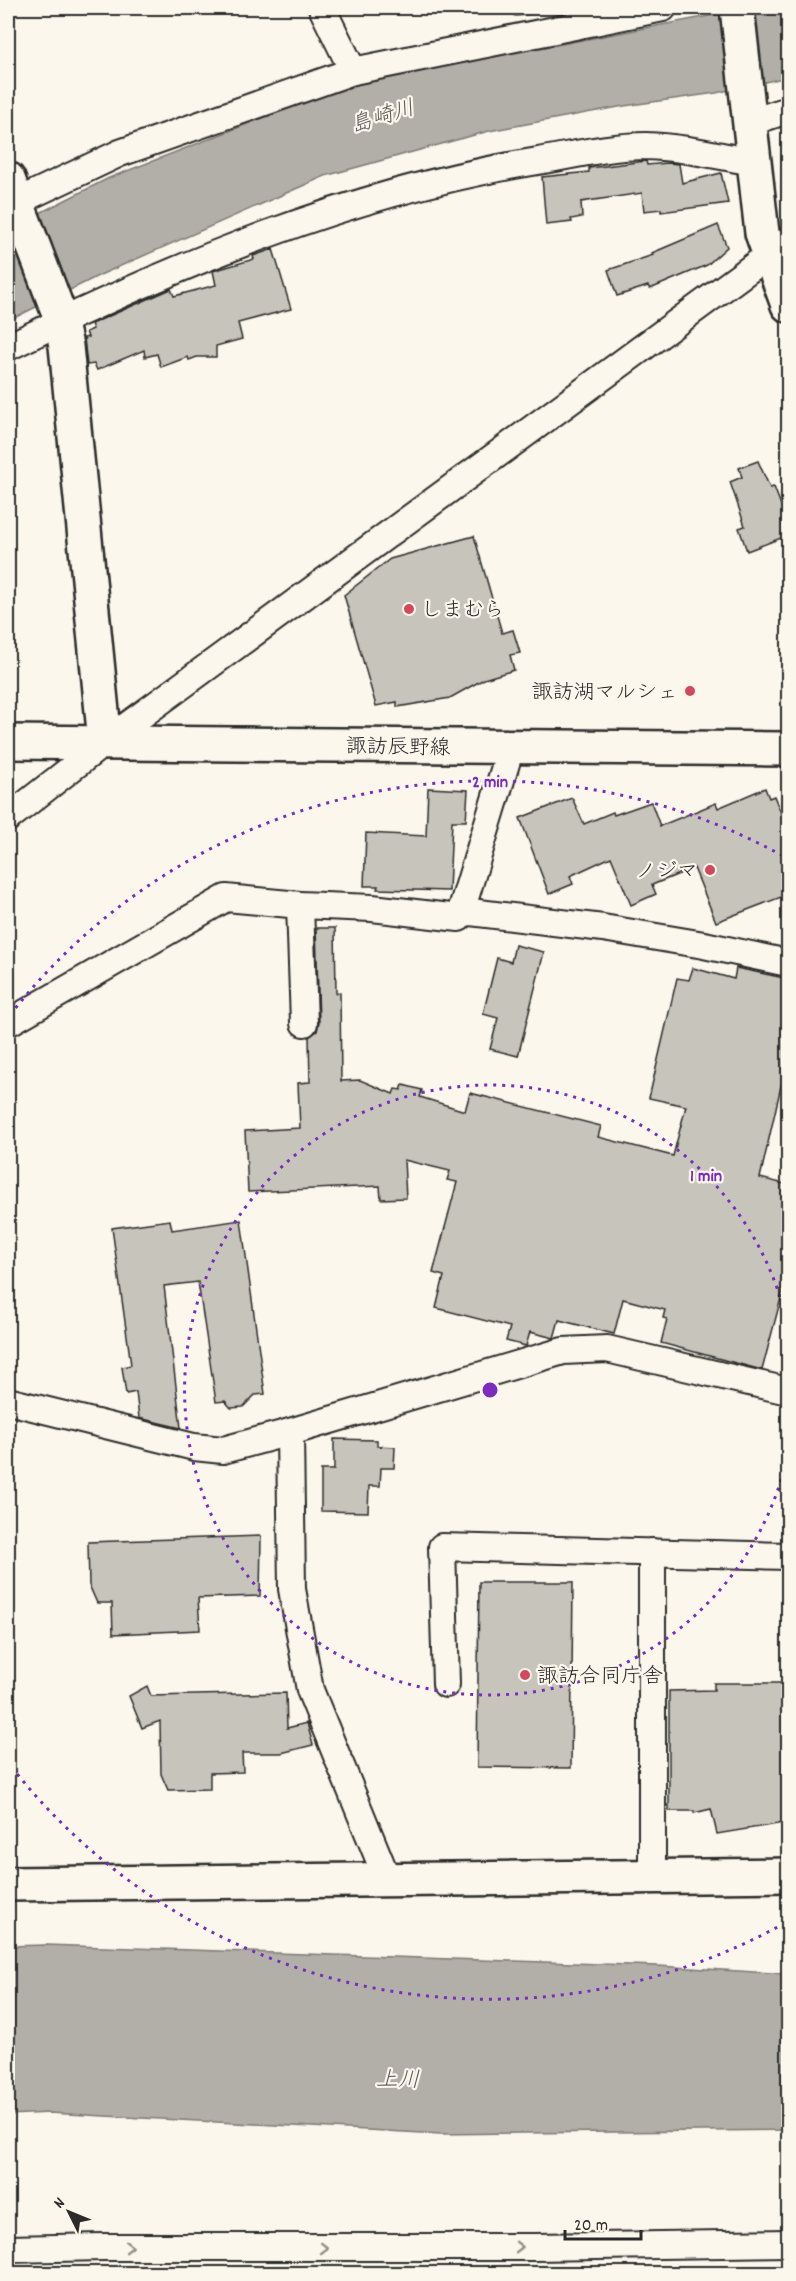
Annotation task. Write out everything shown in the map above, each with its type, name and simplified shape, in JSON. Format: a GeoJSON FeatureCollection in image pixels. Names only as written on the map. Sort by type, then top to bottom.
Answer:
{"type":"FeatureCollection","features":[{"type":"Feature","properties":{"kind":"street"},"geometry":{"type":"LineString","coordinates":[[322,8],[353,71]]}},
{"type":"Feature","properties":{"kind":"street"},"geometry":{"type":"LineString","coordinates":[[105,742],[66,346],[59,316],[13,199],[120,153],[353,71],[588,14],[663,8]]}},
{"type":"Feature","properties":{"kind":"street"},"geometry":{"type":"LineString","coordinates":[[736,8],[762,233],[779,248],[789,305]]}},
{"type":"Feature","properties":{"kind":"street"},"geometry":{"type":"LineString","coordinates":[[750,114],[789,110]]}},
{"type":"Feature","properties":{"kind":"street"},"geometry":{"type":"LineString","coordinates":[[8,347],[59,316],[298,223],[398,192],[493,169],[597,151],[644,146],[674,148],[754,162]]}},
{"type":"Feature","properties":{"kind":"street"},"geometry":{"type":"LineString","coordinates":[[8,818],[105,742],[779,248]]}},
{"type":"Feature","properties":{"kind":"street","name":"諏訪辰野線"},"geometry":{"type":"LineString","coordinates":[[8,742],[789,749]]}},
{"type":"Feature","properties":{"kind":"street"},"geometry":{"type":"LineString","coordinates":[[8,1023],[226,898],[300,905],[372,908],[459,918],[511,747]]}},
{"type":"Feature","properties":{"kind":"street"},"geometry":{"type":"LineString","coordinates":[[300,905],[304,1023]]}},
{"type":"Feature","properties":{"kind":"street"},"geometry":{"type":"LineString","coordinates":[[462,910],[603,928],[705,945],[789,963]]}},
{"type":"Feature","properties":{"kind":"street"},"geometry":{"type":"LineString","coordinates":[[8,1401],[194,1447],[224,1450],[563,1351],[607,1349],[789,1391]]}},
{"type":"Feature","properties":{"kind":"street"},"geometry":{"type":"LineString","coordinates":[[290,1432],[292,1589],[310,1690],[388,1881]]}},
{"type":"Feature","properties":{"kind":"street"},"geometry":{"type":"LineString","coordinates":[[446,1684],[442,1547],[789,1556]]}},
{"type":"Feature","properties":{"kind":"street"},"geometry":{"type":"LineString","coordinates":[[652,1552],[652,1877]]}},
{"type":"Feature","properties":{"kind":"street"},"geometry":{"type":"LineString","coordinates":[[8,1884],[789,1875]]}},
{"type":"Feature","properties":{"kind":"street"},"geometry":{"type":"LineString","coordinates":[[8,2249],[536,2247],[789,2243]]}},
{"type":"Feature","properties":{"kind":"water","name":"島崎川"},"geometry":{"type":"Polygon","coordinates":[[[751,8],[788,8],[788,77],[716,93],[624,106],[489,131],[325,176],[100,275],[8,321],[8,229],[109,178],[340,88],[751,8]]]}},
{"type":"Feature","properties":{"kind":"water","name":"上川"},"geometry":{"type":"Polygon","coordinates":[[[46,1945],[658,1966],[788,1974],[788,2130],[441,2134],[49,2113],[8,2115],[8,1946],[46,1945]]]}},
{"type":"Feature","properties":{"kind":"building"},"geometry":{"type":"Polygon","coordinates":[[[646,161],[647,165],[679,164],[682,183],[721,173],[728,203],[661,212],[661,209],[644,211],[642,193],[581,202],[582,217],[571,219],[572,222],[546,225],[542,177],[589,172],[589,168],[646,161]]]}},
{"type":"Feature","properties":{"kind":"building"},"geometry":{"type":"Polygon","coordinates":[[[718,225],[727,247],[707,265],[650,289],[648,286],[617,296],[608,270],[653,255],[652,253],[718,225]]]}},
{"type":"Feature","properties":{"kind":"building"},"geometry":{"type":"Polygon","coordinates":[[[273,249],[291,309],[238,323],[242,339],[216,346],[216,357],[197,357],[189,360],[188,357],[161,367],[157,354],[145,357],[144,350],[97,370],[94,364],[87,365],[84,338],[88,337],[86,332],[93,329],[91,324],[171,289],[174,296],[216,285],[213,271],[254,259],[253,256],[273,249]]]}},
{"type":"Feature","properties":{"kind":"building"},"geometry":{"type":"Polygon","coordinates":[[[758,461],[770,488],[774,487],[789,526],[789,535],[747,551],[739,528],[745,526],[730,482],[742,477],[739,468],[758,461]]]}},
{"type":"Feature","properties":{"kind":"building"},"geometry":{"type":"Polygon","coordinates":[[[474,536],[502,633],[513,630],[520,653],[510,655],[514,670],[484,679],[450,698],[397,707],[397,702],[376,706],[344,595],[390,559],[474,536]]]}},
{"type":"Feature","properties":{"kind":"building"},"geometry":{"type":"Polygon","coordinates":[[[428,788],[468,790],[466,821],[452,821],[449,891],[377,889],[378,886],[364,886],[366,833],[426,836],[428,788]]]}},
{"type":"Feature","properties":{"kind":"building"},"geometry":{"type":"Polygon","coordinates":[[[765,788],[769,798],[774,796],[789,833],[789,894],[716,922],[694,868],[652,885],[656,894],[631,905],[611,857],[570,876],[573,884],[549,894],[520,818],[572,798],[584,824],[613,812],[614,815],[651,802],[660,826],[716,803],[718,808],[765,788]]]}},
{"type":"Feature","properties":{"kind":"building"},"geometry":{"type":"Polygon","coordinates":[[[316,928],[335,928],[336,993],[340,993],[341,1081],[360,1080],[393,1094],[395,1089],[401,1090],[403,1085],[422,1090],[420,1097],[465,1111],[470,1093],[601,1126],[598,1137],[673,1156],[686,1106],[649,1098],[677,978],[689,980],[693,968],[734,979],[736,968],[789,979],[789,1051],[760,1178],[789,1185],[789,1268],[762,1370],[661,1343],[667,1319],[663,1318],[665,1310],[623,1299],[614,1334],[559,1320],[554,1338],[530,1332],[526,1346],[506,1341],[510,1327],[436,1308],[444,1276],[433,1273],[457,1182],[447,1180],[450,1171],[404,1160],[406,1198],[381,1199],[380,1186],[248,1192],[245,1131],[300,1128],[298,1083],[310,1082],[309,1037],[317,1031],[319,1022],[316,928]]]}},
{"type":"Feature","properties":{"kind":"building"},"geometry":{"type":"Polygon","coordinates":[[[515,945],[544,952],[518,1056],[490,1049],[498,1018],[483,1014],[497,958],[511,962],[515,945]]]}},
{"type":"Feature","properties":{"kind":"building"},"geometry":{"type":"Polygon","coordinates":[[[170,1220],[172,1230],[241,1220],[265,1394],[255,1395],[243,1407],[231,1408],[225,1401],[216,1402],[198,1282],[164,1286],[181,1428],[139,1418],[136,1392],[126,1394],[122,1367],[131,1365],[112,1228],[170,1220]]]}},
{"type":"Feature","properties":{"kind":"building"},"geometry":{"type":"Polygon","coordinates":[[[334,1439],[377,1440],[377,1446],[395,1447],[394,1468],[381,1468],[380,1486],[369,1486],[368,1512],[321,1511],[321,1470],[334,1470],[334,1439]]]}},
{"type":"Feature","properties":{"kind":"building"},"geometry":{"type":"Polygon","coordinates":[[[261,1536],[260,1596],[198,1598],[200,1630],[113,1634],[112,1603],[97,1603],[89,1585],[88,1542],[261,1536]]]}},
{"type":"Feature","properties":{"kind":"building","name":"諏訪合同庁舎"},"geometry":{"type":"Polygon","coordinates":[[[479,1582],[573,1582],[571,1768],[477,1767],[479,1582]]]}},
{"type":"Feature","properties":{"kind":"building"},"geometry":{"type":"Polygon","coordinates":[[[714,1683],[789,1683],[789,1822],[717,1834],[711,1809],[694,1813],[694,1811],[669,1811],[669,1691],[714,1690],[714,1683]]]}},
{"type":"Feature","properties":{"kind":"building"},"geometry":{"type":"Polygon","coordinates":[[[147,1686],[151,1696],[286,1693],[287,1728],[307,1723],[313,1745],[281,1753],[242,1753],[243,1772],[210,1773],[210,1789],[168,1790],[161,1774],[160,1721],[142,1728],[129,1696],[147,1686]]]}},
{"type":"Feature","properties":{"kind":"waterway"},"geometry":{"type":"LineString","coordinates":[[513,8],[516,13],[549,8]]}},
{"type":"Feature","properties":{"kind":"place","name":"しまむら"},"geometry":{"type":"Point","coordinates":[409,609]}},
{"type":"Feature","properties":{"kind":"place","name":"諏訪湖マルシェ"},"geometry":{"type":"Point","coordinates":[690,691]}},
{"type":"Feature","properties":{"kind":"place","name":"ノジマ"},"geometry":{"type":"Point","coordinates":[710,870]}},
{"type":"Feature","properties":{"kind":"place","name":"諏訪合同庁舎"},"geometry":{"type":"Point","coordinates":[525,1675]}}]}
